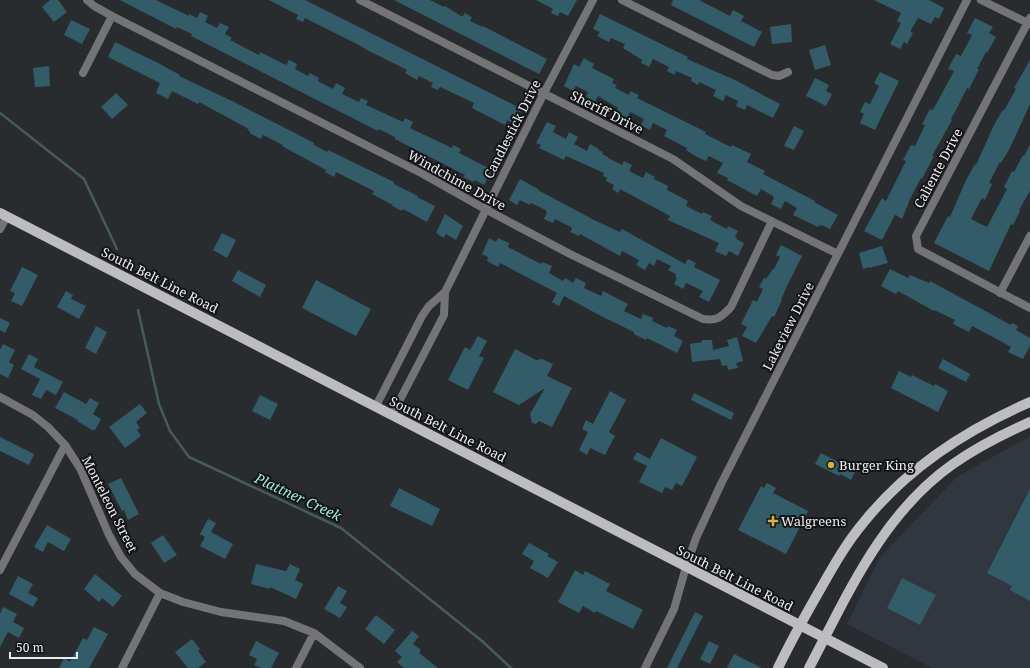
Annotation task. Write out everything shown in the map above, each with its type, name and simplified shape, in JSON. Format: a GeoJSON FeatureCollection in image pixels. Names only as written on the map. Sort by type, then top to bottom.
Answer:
{"type":"FeatureCollection","features":[{"type":"Feature","properties":{"kind":"main road","name":"South Belt Line Road"},"geometry":{"type":"LineString","coordinates":[[3,214],[883,668]]}},
{"type":"Feature","properties":{"kind":"main road"},"geometry":{"type":"LineString","coordinates":[[778,668],[800,625],[846,546],[864,521],[905,478],[932,458],[961,438],[1004,414],[1030,402]]}},
{"type":"Feature","properties":{"kind":"main road"},"geometry":{"type":"LineString","coordinates":[[1004,414],[1011,430]]}},
{"type":"Feature","properties":{"kind":"main road"},"geometry":{"type":"LineString","coordinates":[[809,668],[867,558],[904,507],[927,485],[952,465],[977,448],[1030,422]]}},
{"type":"Feature","properties":{"kind":"street","name":"Windchime Drive"},"geometry":{"type":"LineString","coordinates":[[87,0],[94,6],[112,16],[423,174],[485,210],[570,254],[703,319],[713,320],[721,317],[731,307],[772,221]]}},
{"type":"Feature","properties":{"kind":"street","name":"Sheriff Drive"},"geometry":{"type":"LineString","coordinates":[[360,0],[673,159],[741,206],[838,254]]}},
{"type":"Feature","properties":{"kind":"street","name":"Candlestick Drive"},"geometry":{"type":"LineString","coordinates":[[376,406],[422,316],[429,306],[445,292],[544,93],[593,0]]}},
{"type":"Feature","properties":{"kind":"street"},"geometry":{"type":"LineString","coordinates":[[622,0],[772,75],[779,76],[788,72]]}},
{"type":"Feature","properties":{"kind":"street","name":"Lakeview Drive"},"geometry":{"type":"LineString","coordinates":[[645,668],[674,609],[696,538],[721,484],[967,0]]}},
{"type":"Feature","properties":{"kind":"street"},"geometry":{"type":"LineString","coordinates":[[981,0],[1029,22]]}},
{"type":"Feature","properties":{"kind":"street"},"geometry":{"type":"LineString","coordinates":[[83,74],[112,16]]}},
{"type":"Feature","properties":{"kind":"street","name":"Caliente Drive"},"geometry":{"type":"LineString","coordinates":[[1000,293],[918,249],[916,236],[1029,22]]}},
{"type":"Feature","properties":{"kind":"street"},"geometry":{"type":"LineString","coordinates":[[0,229],[3,214]]}},
{"type":"Feature","properties":{"kind":"street"},"geometry":{"type":"LineString","coordinates":[[1030,236],[1000,293],[1030,308]]}},
{"type":"Feature","properties":{"kind":"street","name":"Candlestick Drive"},"geometry":{"type":"LineString","coordinates":[[392,414],[444,315],[445,292]]}},
{"type":"Feature","properties":{"kind":"street","name":"Monteleon Street"},"geometry":{"type":"LineString","coordinates":[[0,397],[33,415],[48,426],[65,445],[80,468],[109,535],[121,557],[135,574],[160,593],[183,602],[221,612],[284,621],[314,633],[360,668]]}},
{"type":"Feature","properties":{"kind":"street"},"geometry":{"type":"LineString","coordinates":[[0,570],[65,445]]}},
{"type":"Feature","properties":{"kind":"street"},"geometry":{"type":"LineString","coordinates":[[122,668],[160,593]]}},
{"type":"Feature","properties":{"kind":"street"},"geometry":{"type":"LineString","coordinates":[[296,668],[314,633]]}},
{"type":"Feature","properties":{"kind":"shaded area"},"geometry":{"type":"Polygon","coordinates":[[[1030,436],[1030,668],[932,668],[847,624],[880,557],[957,477],[1030,436]]]}},
{"type":"Feature","properties":{"kind":"building"},"geometry":{"type":"Polygon","coordinates":[[[50,0],[58,0],[67,12],[54,22],[42,7],[50,0]]]}},
{"type":"Feature","properties":{"kind":"building"},"geometry":{"type":"Polygon","coordinates":[[[120,0],[156,0],[189,16],[189,14],[197,18],[200,12],[208,16],[205,22],[217,28],[220,23],[229,27],[225,34],[232,38],[230,40],[259,55],[260,52],[286,65],[289,60],[297,64],[295,69],[308,76],[310,73],[319,78],[318,81],[333,89],[336,83],[345,88],[342,94],[359,102],[361,98],[368,101],[366,105],[403,122],[405,118],[413,122],[410,128],[452,148],[453,145],[461,149],[459,153],[492,170],[484,185],[475,180],[474,182],[463,177],[465,175],[395,139],[395,137],[379,129],[378,131],[191,36],[192,34],[177,27],[176,29],[120,0]]]}},
{"type":"Feature","properties":{"kind":"building"},"geometry":{"type":"Polygon","coordinates":[[[269,0],[305,0],[522,109],[514,124],[507,120],[505,125],[472,108],[474,103],[440,87],[438,90],[431,87],[433,83],[419,76],[417,80],[405,73],[407,70],[305,18],[303,22],[296,19],[298,15],[269,0]]]}},
{"type":"Feature","properties":{"kind":"building"},"geometry":{"type":"Polygon","coordinates":[[[394,0],[430,0],[444,7],[445,6],[461,16],[465,13],[472,17],[470,21],[483,26],[547,59],[539,74],[394,0]]]}},
{"type":"Feature","properties":{"kind":"building"},"geometry":{"type":"Polygon","coordinates":[[[536,0],[577,0],[568,16],[560,12],[558,16],[551,13],[553,9],[536,0]]]}},
{"type":"Feature","properties":{"kind":"building"},"geometry":{"type":"Polygon","coordinates":[[[673,0],[699,0],[730,16],[733,10],[744,16],[741,21],[762,32],[754,47],[671,5],[673,0]]]}},
{"type":"Feature","properties":{"kind":"building"},"geometry":{"type":"Polygon","coordinates":[[[874,0],[929,0],[944,8],[939,19],[935,17],[931,24],[918,18],[911,30],[913,33],[907,44],[904,42],[900,49],[890,44],[901,23],[897,21],[901,13],[874,0]]]}},
{"type":"Feature","properties":{"kind":"building"},"geometry":{"type":"Polygon","coordinates":[[[600,14],[688,57],[687,59],[735,80],[780,104],[773,118],[747,105],[745,110],[736,106],[738,101],[726,95],[723,101],[713,96],[716,90],[699,82],[698,85],[691,81],[692,78],[676,71],[675,75],[667,71],[669,67],[653,59],[649,67],[641,63],[642,60],[623,48],[625,44],[611,38],[609,42],[597,36],[600,32],[593,29],[600,14]]]}},
{"type":"Feature","properties":{"kind":"building"},"geometry":{"type":"Polygon","coordinates":[[[975,18],[993,27],[989,33],[996,37],[977,69],[979,69],[969,89],[967,88],[951,119],[952,120],[932,156],[934,156],[911,197],[902,219],[895,215],[882,240],[864,231],[882,198],[886,201],[906,161],[903,160],[911,145],[915,146],[925,125],[922,124],[930,109],[933,110],[954,71],[948,69],[956,54],[961,56],[972,35],[967,33],[975,18]]]}},
{"type":"Feature","properties":{"kind":"building"},"geometry":{"type":"Polygon","coordinates":[[[71,20],[90,29],[82,44],[64,35],[71,20]]]}},
{"type":"Feature","properties":{"kind":"building"},"geometry":{"type":"Polygon","coordinates":[[[791,24],[792,42],[772,44],[770,27],[791,24]]]}},
{"type":"Feature","properties":{"kind":"building"},"geometry":{"type":"Polygon","coordinates":[[[115,42],[158,63],[180,75],[179,76],[297,134],[327,152],[328,150],[394,182],[394,184],[435,206],[427,222],[403,209],[402,211],[392,206],[393,205],[372,194],[374,191],[336,172],[334,177],[325,172],[326,170],[263,135],[261,139],[251,134],[247,128],[199,102],[198,104],[172,91],[168,99],[156,93],[160,83],[108,57],[115,42]]]}},
{"type":"Feature","properties":{"kind":"building"},"geometry":{"type":"Polygon","coordinates":[[[825,45],[831,65],[815,70],[809,50],[825,45]]]}},
{"type":"Feature","properties":{"kind":"building"},"geometry":{"type":"Polygon","coordinates":[[[584,58],[594,64],[592,68],[614,79],[612,83],[617,85],[615,88],[629,95],[630,91],[639,95],[637,98],[706,132],[705,134],[731,147],[732,145],[751,154],[747,162],[765,171],[763,174],[815,201],[814,202],[838,215],[830,229],[822,225],[819,225],[818,227],[793,215],[797,208],[785,201],[781,209],[771,204],[774,198],[773,196],[761,189],[757,196],[727,180],[728,178],[717,173],[723,163],[709,156],[706,161],[697,157],[686,150],[687,148],[664,136],[667,130],[653,123],[650,130],[641,125],[644,119],[630,112],[627,118],[616,113],[618,108],[598,96],[595,102],[586,97],[588,92],[576,86],[573,91],[564,86],[574,64],[579,67],[584,58]]]}},
{"type":"Feature","properties":{"kind":"building"},"geometry":{"type":"Polygon","coordinates":[[[1030,60],[1030,104],[1010,148],[1001,163],[1000,162],[989,183],[992,184],[985,200],[982,198],[971,219],[987,227],[1007,189],[1004,187],[1012,171],[1014,172],[1030,145],[1030,191],[1019,210],[1020,211],[1013,225],[1011,224],[989,271],[934,243],[948,216],[950,217],[966,180],[975,164],[976,165],[994,125],[1002,111],[1005,109],[1016,89],[1014,88],[1030,60]]]}},
{"type":"Feature","properties":{"kind":"building"},"geometry":{"type":"Polygon","coordinates":[[[49,66],[50,86],[35,87],[33,68],[49,66]]]}},
{"type":"Feature","properties":{"kind":"building"},"geometry":{"type":"Polygon","coordinates":[[[880,72],[899,81],[875,130],[860,123],[864,114],[860,112],[865,102],[870,104],[879,86],[874,83],[880,72]]]}},
{"type":"Feature","properties":{"kind":"building"},"geometry":{"type":"Polygon","coordinates":[[[815,78],[829,85],[826,91],[832,94],[826,106],[806,96],[815,78]]]}},
{"type":"Feature","properties":{"kind":"building"},"geometry":{"type":"Polygon","coordinates":[[[116,93],[128,105],[112,119],[101,107],[116,93]]]}},
{"type":"Feature","properties":{"kind":"building"},"geometry":{"type":"Polygon","coordinates":[[[547,122],[556,126],[553,132],[566,139],[569,132],[578,137],[574,144],[587,151],[590,144],[603,152],[602,154],[608,158],[622,165],[624,161],[632,165],[629,171],[643,178],[646,172],[655,177],[654,179],[668,186],[667,190],[688,201],[686,206],[702,214],[703,212],[712,216],[710,220],[727,229],[728,226],[738,231],[735,237],[737,238],[736,239],[744,243],[738,256],[729,251],[726,256],[715,251],[719,243],[668,220],[670,216],[620,189],[618,193],[612,189],[614,185],[606,181],[607,178],[603,176],[604,173],[566,156],[564,160],[539,148],[541,145],[536,143],[547,122]]]}},
{"type":"Feature","properties":{"kind":"building"},"geometry":{"type":"Polygon","coordinates":[[[794,126],[804,131],[794,150],[784,146],[794,126]]]}},
{"type":"Feature","properties":{"kind":"building"},"geometry":{"type":"Polygon","coordinates":[[[520,179],[594,220],[620,232],[622,229],[685,264],[688,259],[696,263],[694,267],[720,280],[709,302],[699,297],[703,291],[686,283],[683,289],[674,284],[677,278],[675,277],[676,274],[668,270],[671,266],[657,259],[654,266],[649,263],[645,270],[636,265],[639,260],[622,251],[620,256],[580,234],[579,236],[570,232],[572,229],[571,227],[555,219],[553,223],[544,219],[547,212],[546,210],[520,200],[517,205],[509,200],[520,179]]]}},
{"type":"Feature","properties":{"kind":"building"},"geometry":{"type":"Polygon","coordinates":[[[445,214],[463,226],[456,240],[446,234],[444,238],[436,233],[445,214]]]}},
{"type":"Feature","properties":{"kind":"building"},"geometry":{"type":"Polygon","coordinates":[[[222,233],[236,240],[227,258],[213,250],[222,233]]]}},
{"type":"Feature","properties":{"kind":"building"},"geometry":{"type":"Polygon","coordinates":[[[489,238],[496,242],[498,238],[509,243],[508,247],[541,264],[542,262],[552,266],[549,273],[563,281],[565,278],[573,283],[576,278],[586,283],[584,288],[601,296],[603,291],[628,304],[624,311],[641,319],[643,314],[653,318],[652,321],[667,328],[668,326],[677,330],[674,336],[683,341],[677,353],[647,338],[646,340],[634,334],[634,332],[564,296],[559,306],[552,302],[557,293],[500,263],[498,267],[487,261],[488,257],[482,254],[489,238]]]}},
{"type":"Feature","properties":{"kind":"building"},"geometry":{"type":"Polygon","coordinates":[[[781,245],[802,256],[774,317],[772,316],[756,343],[742,336],[747,327],[741,324],[753,300],[757,302],[763,289],[759,287],[764,278],[766,279],[774,269],[780,257],[776,255],[781,245]]]}},
{"type":"Feature","properties":{"kind":"building"},"geometry":{"type":"Polygon","coordinates":[[[882,246],[888,263],[863,269],[859,253],[882,246]]]}},
{"type":"Feature","properties":{"kind":"building"},"geometry":{"type":"Polygon","coordinates":[[[22,267],[38,275],[22,306],[11,301],[15,293],[10,291],[22,267]]]}},
{"type":"Feature","properties":{"kind":"building"},"geometry":{"type":"Polygon","coordinates":[[[890,269],[908,278],[910,275],[929,283],[930,281],[1011,325],[1012,323],[1018,326],[1016,330],[1030,338],[1030,346],[1023,359],[1008,352],[1011,347],[972,326],[969,332],[953,324],[955,320],[934,311],[898,291],[896,294],[881,286],[890,269]]]}},
{"type":"Feature","properties":{"kind":"building"},"geometry":{"type":"Polygon","coordinates":[[[238,270],[266,285],[260,297],[232,281],[238,270]]]}},
{"type":"Feature","properties":{"kind":"building"},"geometry":{"type":"Polygon","coordinates":[[[316,280],[371,309],[356,336],[302,308],[316,280]]]}},
{"type":"Feature","properties":{"kind":"building"},"geometry":{"type":"Polygon","coordinates":[[[66,291],[73,295],[71,299],[86,306],[79,319],[57,307],[66,291]]]}},
{"type":"Feature","properties":{"kind":"building"},"geometry":{"type":"Polygon","coordinates":[[[0,318],[10,323],[5,333],[0,330],[0,318]]]}},
{"type":"Feature","properties":{"kind":"building"},"geometry":{"type":"Polygon","coordinates":[[[96,326],[107,332],[96,354],[85,348],[96,326]]]}},
{"type":"Feature","properties":{"kind":"building"},"geometry":{"type":"Polygon","coordinates":[[[478,336],[487,341],[479,356],[484,358],[468,390],[448,380],[465,347],[470,350],[478,336]]]}},
{"type":"Feature","properties":{"kind":"building"},"geometry":{"type":"Polygon","coordinates":[[[737,337],[743,361],[736,363],[738,368],[728,370],[727,365],[722,366],[720,359],[692,362],[690,344],[702,342],[702,340],[712,340],[713,350],[729,346],[727,340],[737,337]]]}},
{"type":"Feature","properties":{"kind":"building"},"geometry":{"type":"Polygon","coordinates":[[[3,344],[15,350],[9,362],[14,365],[8,378],[0,374],[0,350],[3,344]]]}},
{"type":"Feature","properties":{"kind":"building"},"geometry":{"type":"Polygon","coordinates":[[[515,349],[536,360],[542,359],[553,364],[547,376],[572,388],[552,427],[539,421],[536,424],[532,423],[530,414],[545,388],[519,405],[493,392],[515,349]]]}},
{"type":"Feature","properties":{"kind":"building"},"geometry":{"type":"Polygon","coordinates":[[[29,354],[38,359],[34,367],[63,382],[56,395],[46,390],[41,399],[32,395],[40,379],[21,369],[29,354]]]}},
{"type":"Feature","properties":{"kind":"building"},"geometry":{"type":"Polygon","coordinates":[[[943,359],[970,374],[966,382],[938,368],[943,359]]]}},
{"type":"Feature","properties":{"kind":"building"},"geometry":{"type":"Polygon","coordinates":[[[899,371],[911,377],[912,375],[934,386],[935,384],[948,391],[938,412],[891,388],[899,371]]]}},
{"type":"Feature","properties":{"kind":"building"},"geometry":{"type":"Polygon","coordinates":[[[610,391],[626,400],[609,432],[615,436],[605,455],[590,448],[587,455],[579,450],[588,432],[582,429],[586,420],[593,424],[610,391]]]}},
{"type":"Feature","properties":{"kind":"building"},"geometry":{"type":"Polygon","coordinates":[[[64,392],[86,404],[90,398],[99,403],[93,414],[101,419],[95,430],[92,430],[77,421],[78,420],[55,408],[64,392]]]}},
{"type":"Feature","properties":{"kind":"building"},"geometry":{"type":"Polygon","coordinates":[[[694,393],[734,413],[731,420],[691,400],[694,393]]]}},
{"type":"Feature","properties":{"kind":"building"},"geometry":{"type":"Polygon","coordinates":[[[260,395],[278,404],[270,420],[252,411],[260,395]]]}},
{"type":"Feature","properties":{"kind":"building"},"geometry":{"type":"Polygon","coordinates":[[[140,404],[147,413],[136,422],[140,428],[137,430],[141,436],[125,448],[109,427],[140,404]]]}},
{"type":"Feature","properties":{"kind":"building"},"geometry":{"type":"Polygon","coordinates":[[[0,437],[34,454],[29,465],[0,451],[0,437]]]}},
{"type":"Feature","properties":{"kind":"building"},"geometry":{"type":"Polygon","coordinates":[[[661,438],[697,457],[682,486],[676,483],[672,490],[665,487],[662,493],[639,482],[647,466],[633,459],[637,452],[650,459],[661,438]]]}},
{"type":"Feature","properties":{"kind":"building","name":"Burger King"},"geometry":{"type":"Polygon","coordinates":[[[821,453],[855,472],[851,480],[840,474],[839,476],[815,464],[821,453]]]}},
{"type":"Feature","properties":{"kind":"building"},"geometry":{"type":"Polygon","coordinates":[[[121,478],[139,514],[128,520],[124,510],[122,511],[108,484],[121,478]]]}},
{"type":"Feature","properties":{"kind":"building","name":"Walgreens"},"geometry":{"type":"Polygon","coordinates":[[[767,483],[776,488],[773,493],[808,511],[786,554],[738,530],[761,486],[764,488],[767,483]]]}},
{"type":"Feature","properties":{"kind":"building"},"geometry":{"type":"Polygon","coordinates":[[[399,488],[440,509],[432,526],[390,506],[399,488]]]}},
{"type":"Feature","properties":{"kind":"building"},"geometry":{"type":"Polygon","coordinates":[[[1030,489],[1030,601],[1010,590],[1012,586],[987,573],[1030,489]]]}},
{"type":"Feature","properties":{"kind":"building"},"geometry":{"type":"Polygon","coordinates":[[[208,519],[216,523],[211,532],[233,544],[225,559],[200,546],[205,537],[200,534],[208,519]]]}},
{"type":"Feature","properties":{"kind":"building"},"geometry":{"type":"Polygon","coordinates":[[[47,525],[71,539],[64,551],[48,542],[43,552],[34,547],[47,525]]]}},
{"type":"Feature","properties":{"kind":"building"},"geometry":{"type":"Polygon","coordinates":[[[163,535],[177,555],[164,563],[151,543],[163,535]]]}},
{"type":"Feature","properties":{"kind":"building"},"geometry":{"type":"Polygon","coordinates":[[[529,543],[549,554],[547,556],[558,562],[548,578],[530,568],[534,561],[522,554],[529,543]]]}},
{"type":"Feature","properties":{"kind":"building"},"geometry":{"type":"Polygon","coordinates":[[[256,564],[286,571],[290,564],[300,569],[295,580],[303,584],[296,599],[270,587],[270,589],[251,584],[256,564]]]}},
{"type":"Feature","properties":{"kind":"building"},"geometry":{"type":"Polygon","coordinates":[[[575,570],[583,575],[585,571],[610,584],[606,591],[643,610],[633,629],[596,611],[595,613],[583,606],[579,613],[558,602],[575,570]]]}},
{"type":"Feature","properties":{"kind":"building"},"geometry":{"type":"Polygon","coordinates":[[[95,574],[122,596],[113,607],[102,598],[99,602],[84,589],[95,574]]]}},
{"type":"Feature","properties":{"kind":"building"},"geometry":{"type":"Polygon","coordinates":[[[18,576],[33,584],[28,593],[38,598],[33,607],[9,594],[18,576]]]}},
{"type":"Feature","properties":{"kind":"building"},"geometry":{"type":"Polygon","coordinates":[[[902,578],[936,595],[920,625],[887,608],[902,578]]]}},
{"type":"Feature","properties":{"kind":"building"},"geometry":{"type":"Polygon","coordinates":[[[338,586],[347,591],[340,603],[347,607],[340,618],[324,609],[338,586]]]}},
{"type":"Feature","properties":{"kind":"building"},"geometry":{"type":"Polygon","coordinates":[[[3,607],[17,614],[13,622],[24,628],[19,638],[8,632],[0,647],[0,614],[3,607]]]}},
{"type":"Feature","properties":{"kind":"building"},"geometry":{"type":"Polygon","coordinates":[[[695,612],[703,616],[677,668],[667,668],[695,612]]]}},
{"type":"Feature","properties":{"kind":"building"},"geometry":{"type":"Polygon","coordinates":[[[376,615],[395,630],[384,644],[365,629],[376,615]]]}},
{"type":"Feature","properties":{"kind":"building"},"geometry":{"type":"Polygon","coordinates":[[[94,627],[108,634],[89,668],[59,668],[64,658],[70,662],[83,638],[87,640],[94,627]]]}},
{"type":"Feature","properties":{"kind":"building"},"geometry":{"type":"Polygon","coordinates":[[[412,631],[419,636],[413,644],[421,650],[419,653],[438,668],[404,668],[397,662],[402,657],[395,651],[412,631]]]}},
{"type":"Feature","properties":{"kind":"building"},"geometry":{"type":"Polygon","coordinates":[[[192,639],[200,649],[198,651],[206,662],[198,668],[188,668],[175,652],[192,639]]]}},
{"type":"Feature","properties":{"kind":"building"},"geometry":{"type":"Polygon","coordinates":[[[256,641],[279,653],[271,668],[261,668],[254,665],[257,659],[249,655],[256,641]]]}},
{"type":"Feature","properties":{"kind":"building"},"geometry":{"type":"Polygon","coordinates":[[[709,641],[719,646],[710,664],[700,659],[709,641]]]}},
{"type":"Feature","properties":{"kind":"building"},"geometry":{"type":"Polygon","coordinates":[[[734,654],[762,668],[727,668],[734,654]]]}},
{"type":"Feature","properties":{"kind":"waterway","name":"Plattner Creek"},"geometry":{"type":"LineString","coordinates":[[0,113],[84,179],[117,249]]}},
{"type":"Feature","properties":{"kind":"waterway","name":"Plattner Creek"},"geometry":{"type":"LineString","coordinates":[[138,310],[159,404],[170,431],[189,457],[341,528],[482,641],[511,668]]}},
{"type":"Feature","properties":{"kind":"place","name":"Burger King"},"geometry":{"type":"Point","coordinates":[831,465]}},
{"type":"Feature","properties":{"kind":"place","name":"Walgreens"},"geometry":{"type":"Point","coordinates":[773,521]}}]}
